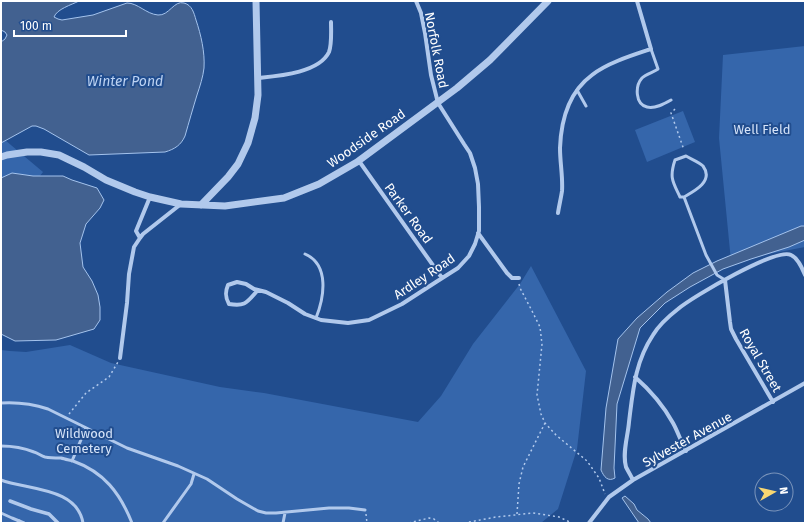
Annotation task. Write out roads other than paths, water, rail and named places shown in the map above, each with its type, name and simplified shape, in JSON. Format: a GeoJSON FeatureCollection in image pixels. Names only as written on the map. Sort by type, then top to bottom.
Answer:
{"type":"FeatureCollection","features":[{"type":"Feature","properties":{"kind":"street"},"geometry":{"type":"LineString","coordinates":[[201,205],[228,177],[238,164],[248,143],[255,118],[258,95],[256,1]]}},
{"type":"Feature","properties":{"kind":"street","name":"Norfolk Road"},"geometry":{"type":"LineString","coordinates":[[416,1],[426,33],[431,75],[438,103]]}},
{"type":"Feature","properties":{"kind":"street","name":"Woodside Road"},"geometry":{"type":"LineString","coordinates":[[1,157],[27,152],[41,152],[59,155],[106,180],[135,192],[181,204],[225,206],[284,198],[320,184],[359,161],[438,103],[490,60],[548,1]]}},
{"type":"Feature","properties":{"kind":"street"},"geometry":{"type":"LineString","coordinates":[[558,212],[562,192],[560,147],[561,131],[570,100],[580,86],[592,74],[612,63],[651,49],[637,1]]}},
{"type":"Feature","properties":{"kind":"street"},"geometry":{"type":"LineString","coordinates":[[258,78],[293,73],[322,62],[329,52],[332,35],[331,22]]}},
{"type":"Feature","properties":{"kind":"street","name":"Ardley Road"},"geometry":{"type":"LineString","coordinates":[[258,290],[246,303],[229,304],[226,297],[228,285],[237,282],[266,292],[288,303],[305,314],[318,319],[348,323],[370,320],[402,304],[458,268],[469,256],[478,234],[480,207],[478,184],[470,153],[438,103]]}},
{"type":"Feature","properties":{"kind":"street","name":"Parker Road"},"geometry":{"type":"LineString","coordinates":[[359,161],[442,278]]}},
{"type":"Feature","properties":{"kind":"street"},"geometry":{"type":"LineString","coordinates":[[140,238],[136,231],[150,197]]}},
{"type":"Feature","properties":{"kind":"street"},"geometry":{"type":"LineString","coordinates":[[120,358],[129,274],[134,247],[143,234],[181,204]]}},
{"type":"Feature","properties":{"kind":"street"},"geometry":{"type":"LineString","coordinates":[[478,234],[507,273],[512,278],[519,278]]}},
{"type":"Feature","properties":{"kind":"street"},"geometry":{"type":"LineString","coordinates":[[633,480],[627,468],[625,454],[633,386],[638,364],[653,335],[660,326],[677,309],[689,301],[725,280],[768,259],[784,254],[791,254],[796,259],[805,275]]}},
{"type":"Feature","properties":{"kind":"street","name":"Royal Street"},"geometry":{"type":"LineString","coordinates":[[725,280],[731,329],[773,402]]}},
{"type":"Feature","properties":{"kind":"street"},"geometry":{"type":"LineString","coordinates":[[635,377],[648,388],[660,403],[672,422],[686,451]]}},
{"type":"Feature","properties":{"kind":"street","name":"Sylvester Avenue"},"geometry":{"type":"LineString","coordinates":[[589,523],[609,497],[633,480],[805,384]]}},
{"type":"Feature","properties":{"kind":"street"},"geometry":{"type":"LineString","coordinates":[[10,501],[49,514],[58,523]]}},
{"type":"Feature","properties":{"kind":"lane"},"geometry":{"type":"LineString","coordinates":[[651,49],[658,69],[643,78],[638,85],[638,97],[640,102],[648,107],[660,105],[671,100]]}},
{"type":"Feature","properties":{"kind":"lane"},"geometry":{"type":"LineString","coordinates":[[577,90],[586,106]]}},
{"type":"Feature","properties":{"kind":"lane"},"geometry":{"type":"LineString","coordinates":[[686,156],[703,166],[706,175],[704,182],[695,191],[684,197],[680,198],[672,179],[672,168],[675,160],[686,156]]}},
{"type":"Feature","properties":{"kind":"lane"},"geometry":{"type":"LineString","coordinates":[[684,197],[702,246],[717,275],[725,280]]}},
{"type":"Feature","properties":{"kind":"lane"},"geometry":{"type":"LineString","coordinates":[[305,254],[312,256],[323,276],[322,301],[318,319]]}},
{"type":"Feature","properties":{"kind":"lane"},"geometry":{"type":"LineString","coordinates":[[1,403],[10,402],[48,408],[127,448],[207,479],[236,499],[258,511],[266,513],[285,513],[329,508],[365,510]]}},
{"type":"Feature","properties":{"kind":"lane"},"geometry":{"type":"LineString","coordinates":[[72,461],[86,428]]}},
{"type":"Feature","properties":{"kind":"lane"},"geometry":{"type":"LineString","coordinates":[[1,446],[23,449],[46,457],[61,458],[72,461],[96,472],[113,488],[126,508],[132,523]]}},
{"type":"Feature","properties":{"kind":"lane"},"geometry":{"type":"LineString","coordinates":[[163,523],[191,484],[194,474]]}},
{"type":"Feature","properties":{"kind":"lane"},"geometry":{"type":"LineString","coordinates":[[1,480],[9,483],[31,486],[66,499],[81,514],[83,523]]}},
{"type":"Feature","properties":{"kind":"lane"},"geometry":{"type":"LineString","coordinates":[[1,513],[24,523]]}},
{"type":"Feature","properties":{"kind":"lane"},"geometry":{"type":"LineString","coordinates":[[283,523],[285,513]]}},
{"type":"Feature","properties":{"kind":"water","name":"Winter Pond"},"geometry":{"type":"Polygon","coordinates":[[[1,1],[79,1],[58,12],[54,17],[62,20],[93,15],[127,3],[131,3],[150,13],[158,15],[162,15],[180,3],[187,4],[191,7],[201,38],[204,68],[182,142],[175,148],[165,152],[89,155],[44,129],[32,126],[1,143],[1,42],[7,35],[1,30],[1,1]]]}},
{"type":"Feature","properties":{"kind":"water"},"geometry":{"type":"Polygon","coordinates":[[[12,173],[33,176],[63,176],[97,188],[104,200],[100,208],[86,224],[80,243],[83,267],[92,281],[98,295],[100,307],[100,320],[94,329],[56,340],[15,341],[1,334],[1,178],[12,173]]]}},
{"type":"Feature","properties":{"kind":"water"},"geometry":{"type":"Polygon","coordinates":[[[801,226],[805,226],[805,240],[789,247],[723,269],[665,303],[640,328],[617,404],[614,468],[615,478],[606,478],[601,470],[606,408],[618,339],[637,318],[667,292],[693,273],[717,261],[801,226]]]}},
{"type":"Feature","properties":{"kind":"water"},"geometry":{"type":"Polygon","coordinates":[[[625,496],[651,523],[639,523],[622,498],[625,496]]]}},
{"type":"Feature","properties":{"kind":"park label","name":"Well Field"},"geometry":{"type":"Point","coordinates":[762,129]}},
{"type":"Feature","properties":{"kind":"park label","name":"Wildwood Cemetery"},"geometry":{"type":"Point","coordinates":[84,440]}}]}
